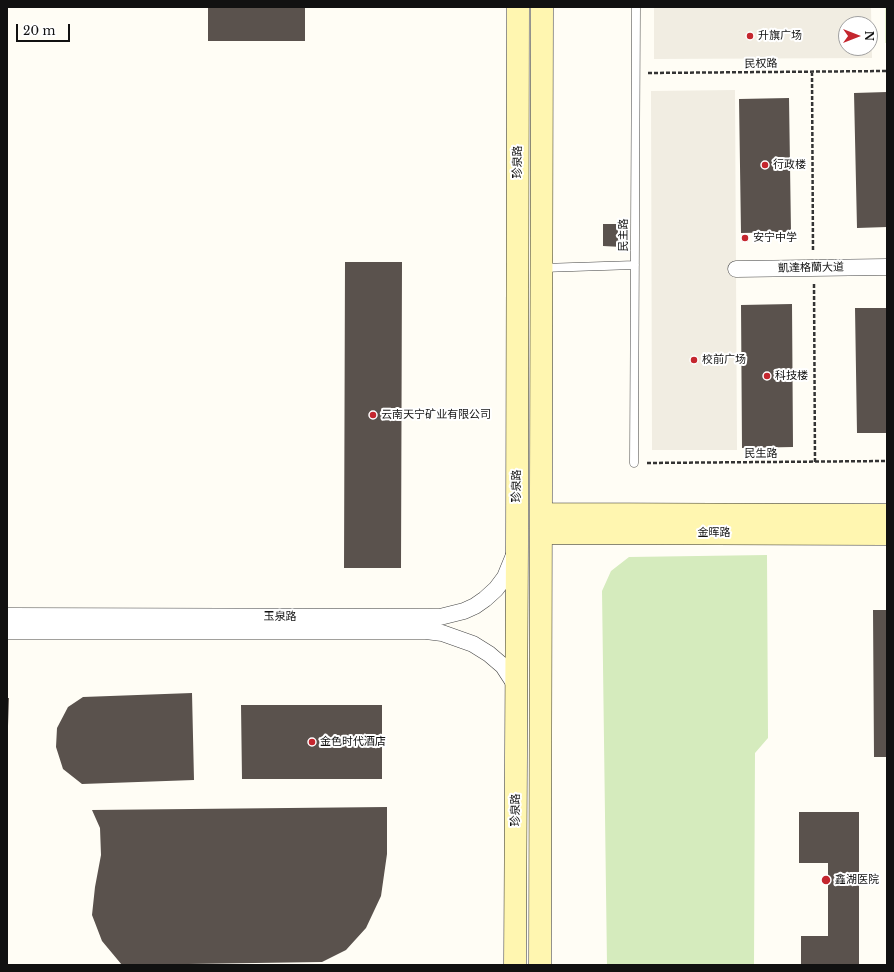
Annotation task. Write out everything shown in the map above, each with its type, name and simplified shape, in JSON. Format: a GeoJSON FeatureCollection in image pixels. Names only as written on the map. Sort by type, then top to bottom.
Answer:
{"type":"FeatureCollection","features":[{"type":"Feature","properties":{"kind":"main road","name":"珍泉路"},"geometry":{"type":"LineString","coordinates":[[515,965],[518,7]]}},
{"type":"Feature","properties":{"kind":"main road"},"geometry":{"type":"LineString","coordinates":[[540,965],[542,7]]}},
{"type":"Feature","properties":{"kind":"main road","name":"金晖路"},"geometry":{"type":"LineString","coordinates":[[541,523],[887,515]]}},
{"type":"Feature","properties":{"kind":"main road","name":"金晖路"},"geometry":{"type":"LineString","coordinates":[[541,523],[887,534]]}},
{"type":"Feature","properties":{"kind":"street","name":"凱達格蘭大道"},"geometry":{"type":"LineString","coordinates":[[736,269],[887,268]]}},
{"type":"Feature","properties":{"kind":"street","name":"玉泉路"},"geometry":{"type":"LineString","coordinates":[[7,616],[440,618],[475,606],[496,589],[505,577],[512,563],[517,546]]}},
{"type":"Feature","properties":{"kind":"street","name":"玉泉路"},"geometry":{"type":"LineString","coordinates":[[7,630],[418,631],[437,633],[458,638],[473,644],[489,654],[503,666],[516,686]]}},
{"type":"Feature","properties":{"kind":"lane","name":"民主路"},"geometry":{"type":"LineString","coordinates":[[634,463],[636,7]]}},
{"type":"Feature","properties":{"kind":"lane"},"geometry":{"type":"LineString","coordinates":[[542,268],[635,265]]}},
{"type":"Feature","properties":{"kind":"path","name":"民权路"},"geometry":{"type":"LineString","coordinates":[[636,73],[887,71]]}},
{"type":"Feature","properties":{"kind":"path","name":"民生路"},"geometry":{"type":"LineString","coordinates":[[634,463],[887,461]]}},
{"type":"Feature","properties":{"kind":"green space"},"geometry":{"type":"Polygon","coordinates":[[[885,7],[887,7],[887,43],[885,43],[885,7]]]}},
{"type":"Feature","properties":{"kind":"green space"},"geometry":{"type":"Polygon","coordinates":[[[767,555],[768,738],[755,753],[754,965],[607,965],[602,591],[611,571],[629,557],[767,555]]]}},
{"type":"Feature","properties":{"kind":"shaded area","name":"升旗广场"},"geometry":{"type":"Polygon","coordinates":[[[654,7],[871,7],[871,16],[838,16],[838,56],[872,56],[872,58],[654,59],[654,7]]]}},
{"type":"Feature","properties":{"kind":"shaded area","name":"校前广场"},"geometry":{"type":"Polygon","coordinates":[[[735,90],[737,450],[652,450],[651,91],[735,90]]]}},
{"type":"Feature","properties":{"kind":"building"},"geometry":{"type":"Polygon","coordinates":[[[208,7],[305,7],[305,41],[208,41],[208,7]]]}},
{"type":"Feature","properties":{"kind":"building"},"geometry":{"type":"Polygon","coordinates":[[[887,92],[887,227],[857,228],[854,93],[887,92]]]}},
{"type":"Feature","properties":{"kind":"building","name":"行政楼"},"geometry":{"type":"Polygon","coordinates":[[[789,98],[791,232],[741,233],[739,99],[789,98]]]}},
{"type":"Feature","properties":{"kind":"building"},"geometry":{"type":"Polygon","coordinates":[[[603,224],[622,224],[622,247],[603,246],[603,224]]]}},
{"type":"Feature","properties":{"kind":"building","name":"云南天宁矿业有限公司"},"geometry":{"type":"Polygon","coordinates":[[[345,262],[402,262],[401,568],[344,568],[345,262]]]}},
{"type":"Feature","properties":{"kind":"building","name":"科技楼"},"geometry":{"type":"Polygon","coordinates":[[[792,304],[793,447],[742,448],[741,305],[792,304]]]}},
{"type":"Feature","properties":{"kind":"building"},"geometry":{"type":"Polygon","coordinates":[[[855,308],[887,308],[887,433],[857,433],[855,308]]]}},
{"type":"Feature","properties":{"kind":"building"},"geometry":{"type":"Polygon","coordinates":[[[873,610],[887,610],[887,757],[874,757],[873,610]]]}},
{"type":"Feature","properties":{"kind":"building"},"geometry":{"type":"Polygon","coordinates":[[[192,693],[194,780],[82,784],[63,769],[56,747],[57,728],[68,707],[83,697],[192,693]]]}},
{"type":"Feature","properties":{"kind":"building"},"geometry":{"type":"Polygon","coordinates":[[[7,698],[9,698],[8,726],[7,726],[7,698]]]}},
{"type":"Feature","properties":{"kind":"building","name":"金色时代酒店"},"geometry":{"type":"Polygon","coordinates":[[[241,705],[382,705],[382,779],[242,779],[241,705]]]}},
{"type":"Feature","properties":{"kind":"building"},"geometry":{"type":"Polygon","coordinates":[[[387,807],[387,854],[381,896],[366,928],[346,950],[322,962],[122,965],[102,941],[92,915],[101,855],[100,828],[92,810],[387,807]]]}},
{"type":"Feature","properties":{"kind":"building"},"geometry":{"type":"Polygon","coordinates":[[[799,812],[859,812],[859,965],[801,965],[801,936],[828,936],[828,863],[799,863],[799,812]]]}},
{"type":"Feature","properties":{"kind":"place","name":"升旗广场"},"geometry":{"type":"Point","coordinates":[750,36]}},
{"type":"Feature","properties":{"kind":"place","name":"行政楼"},"geometry":{"type":"Point","coordinates":[765,165]}},
{"type":"Feature","properties":{"kind":"place","name":"安宁中学"},"geometry":{"type":"Point","coordinates":[745,238]}},
{"type":"Feature","properties":{"kind":"place","name":"校前广场"},"geometry":{"type":"Point","coordinates":[694,360]}},
{"type":"Feature","properties":{"kind":"place","name":"科技楼"},"geometry":{"type":"Point","coordinates":[767,376]}},
{"type":"Feature","properties":{"kind":"place","name":"云南天宁矿业有限公司"},"geometry":{"type":"Point","coordinates":[373,415]}},
{"type":"Feature","properties":{"kind":"place","name":"金色时代酒店"},"geometry":{"type":"Point","coordinates":[312,742]}},
{"type":"Feature","properties":{"kind":"place","name":"鑫湖医院"},"geometry":{"type":"Point","coordinates":[826,880]}}]}
